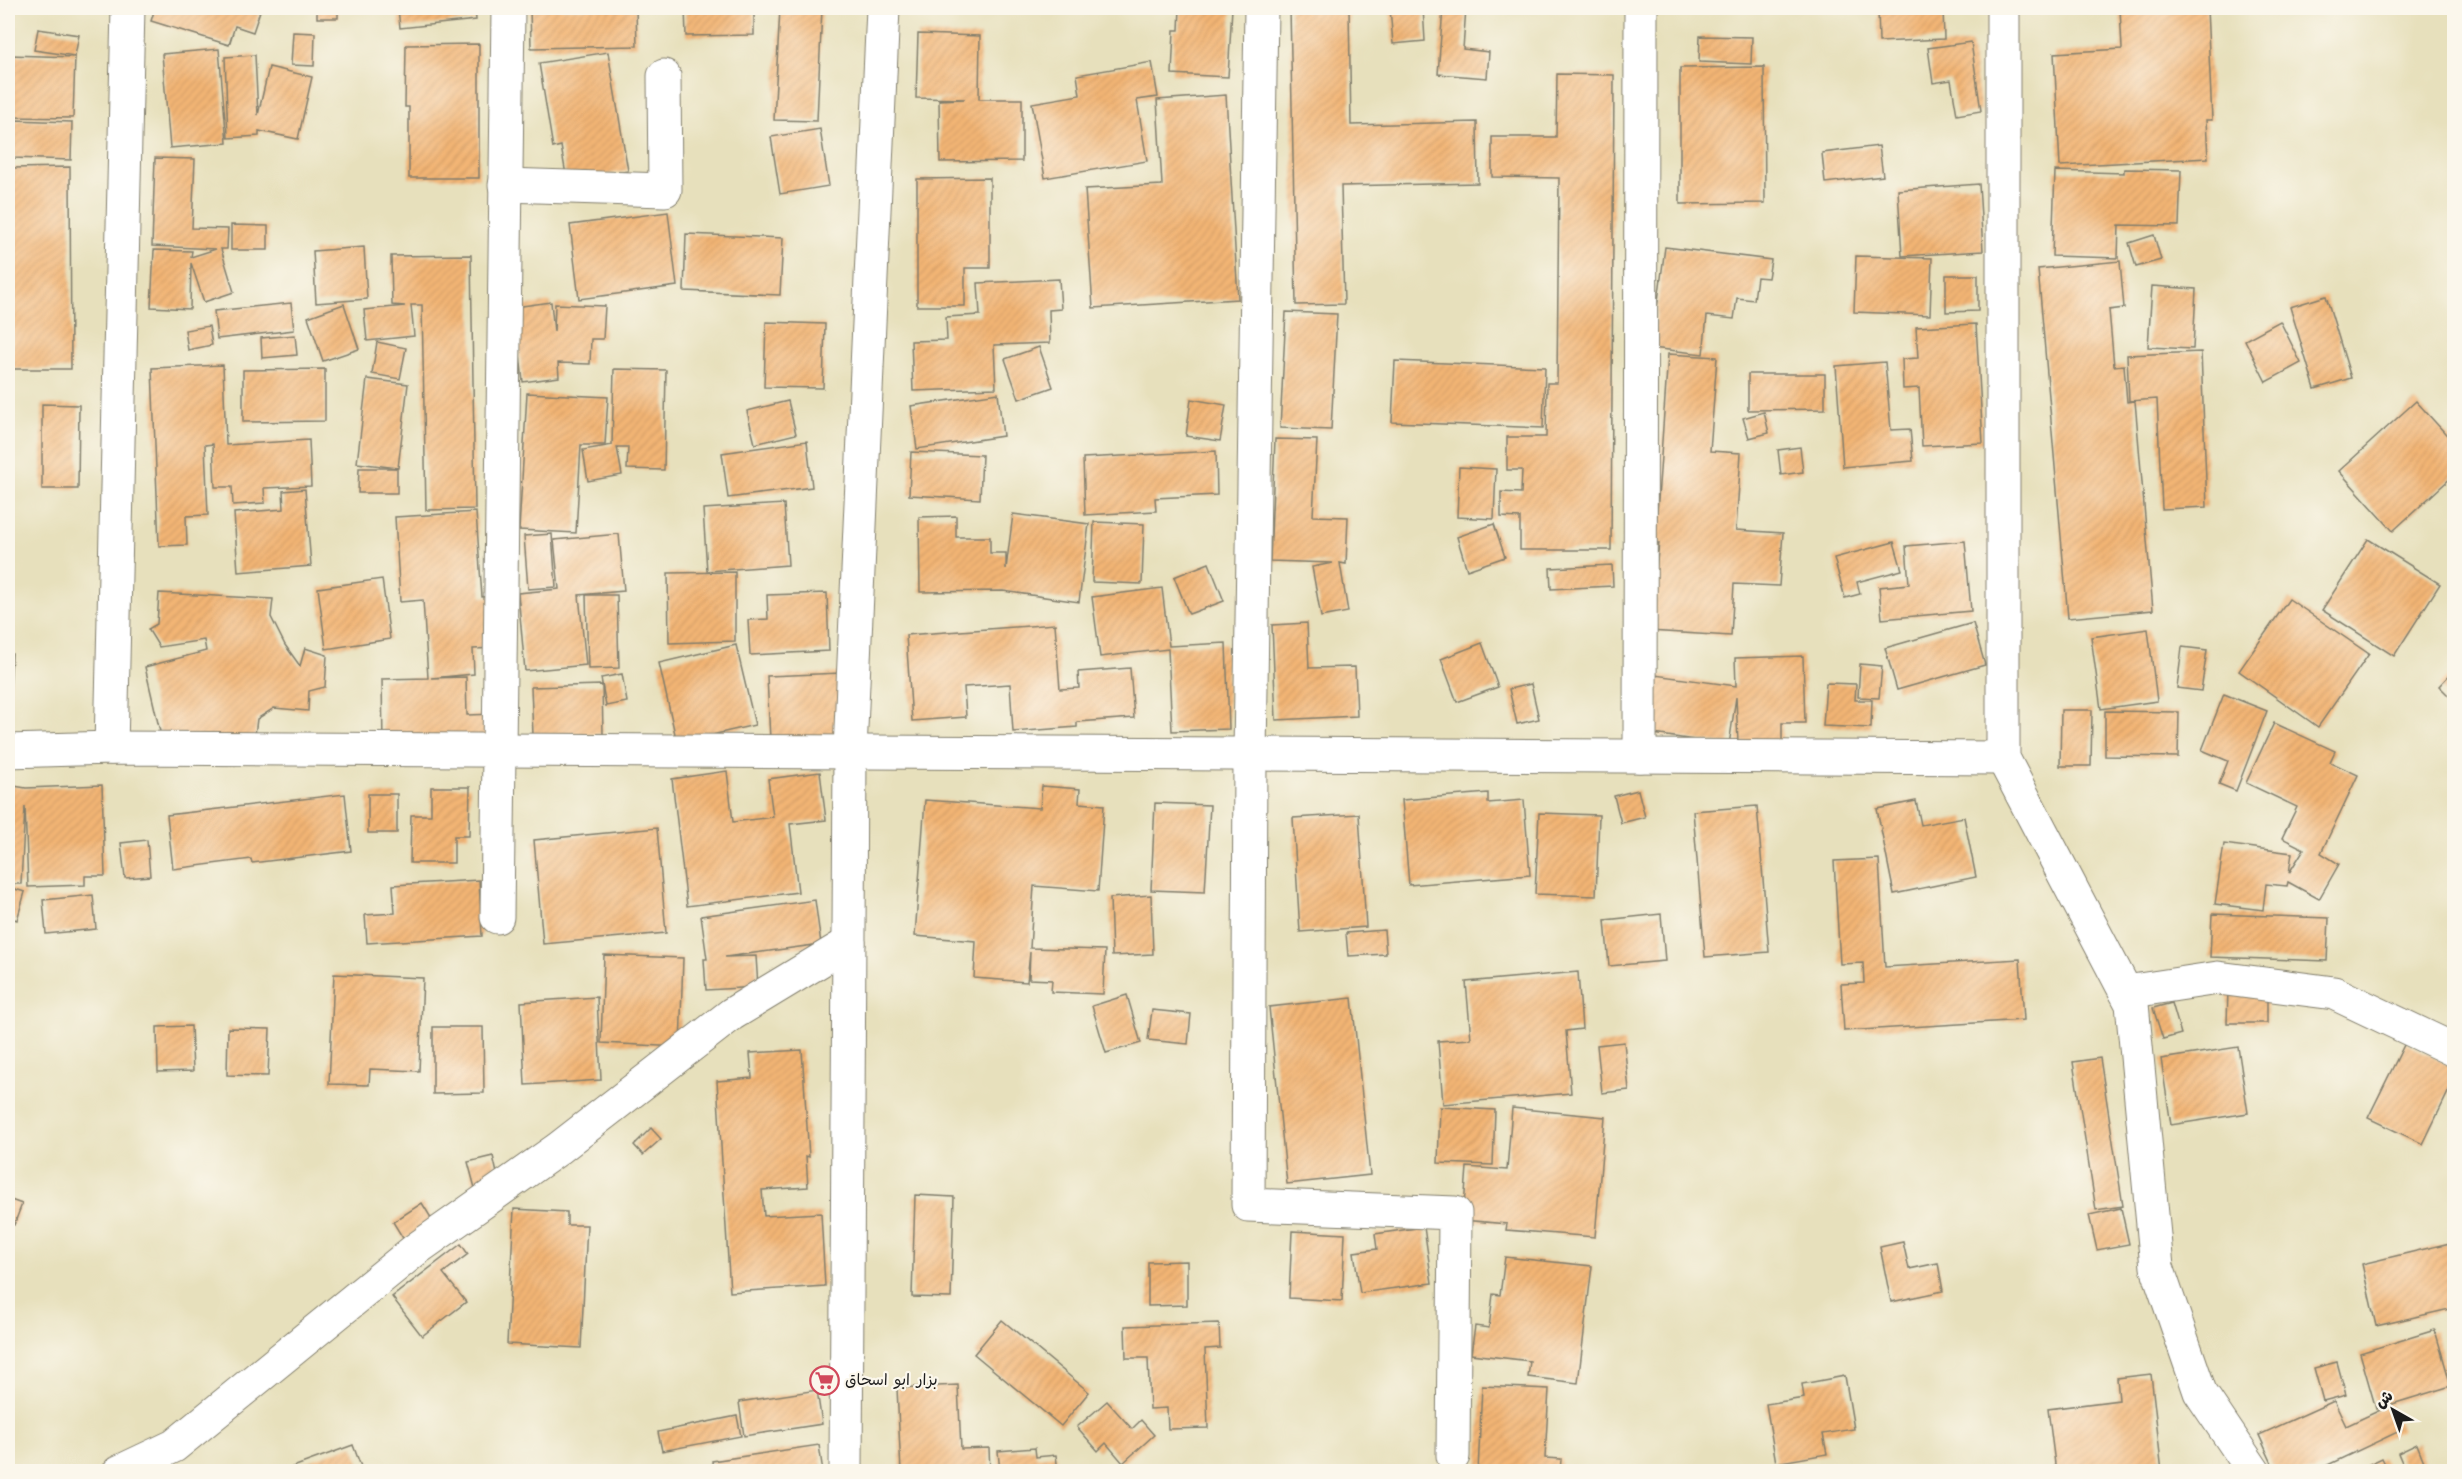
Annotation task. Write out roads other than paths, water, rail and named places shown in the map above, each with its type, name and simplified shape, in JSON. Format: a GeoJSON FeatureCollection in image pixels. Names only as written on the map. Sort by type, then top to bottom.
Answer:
{"type":"FeatureCollection","features":[{"type":"Feature","properties":{"kind":"street"},"geometry":{"type":"LineString","coordinates":[[111,748],[128,8]]}},
{"type":"Feature","properties":{"kind":"street"},"geometry":{"type":"LineString","coordinates":[[497,917],[501,750],[508,8]]}},
{"type":"Feature","properties":{"kind":"street"},"geometry":{"type":"LineString","coordinates":[[846,1472],[850,750],[883,8]]}},
{"type":"Feature","properties":{"kind":"street"},"geometry":{"type":"LineString","coordinates":[[1261,8],[1250,754],[1248,1204],[1455,1214],[1453,1456]]}},
{"type":"Feature","properties":{"kind":"street"},"geometry":{"type":"LineString","coordinates":[[1640,756],[1641,8]]}},
{"type":"Feature","properties":{"kind":"street"},"geometry":{"type":"LineString","coordinates":[[2003,8],[2003,758],[2132,1004],[2157,1267],[2199,1392],[2254,1472]]}},
{"type":"Feature","properties":{"kind":"street"},"geometry":{"type":"LineString","coordinates":[[505,185],[665,190],[664,76]]}},
{"type":"Feature","properties":{"kind":"street"},"geometry":{"type":"LineString","coordinates":[[8,751],[111,748],[850,750],[2003,758]]}},
{"type":"Feature","properties":{"kind":"street"},"geometry":{"type":"LineString","coordinates":[[119,1472],[174,1446],[415,1250],[558,1149],[732,1014],[849,943]]}},
{"type":"Feature","properties":{"kind":"street"},"geometry":{"type":"LineString","coordinates":[[2126,992],[2218,978],[2334,993],[2454,1050]]}},
{"type":"Feature","properties":{"kind":"place","name":"بزار ابو اسحاق"},"geometry":{"type":"Point","coordinates":[824,1380]}}]}
